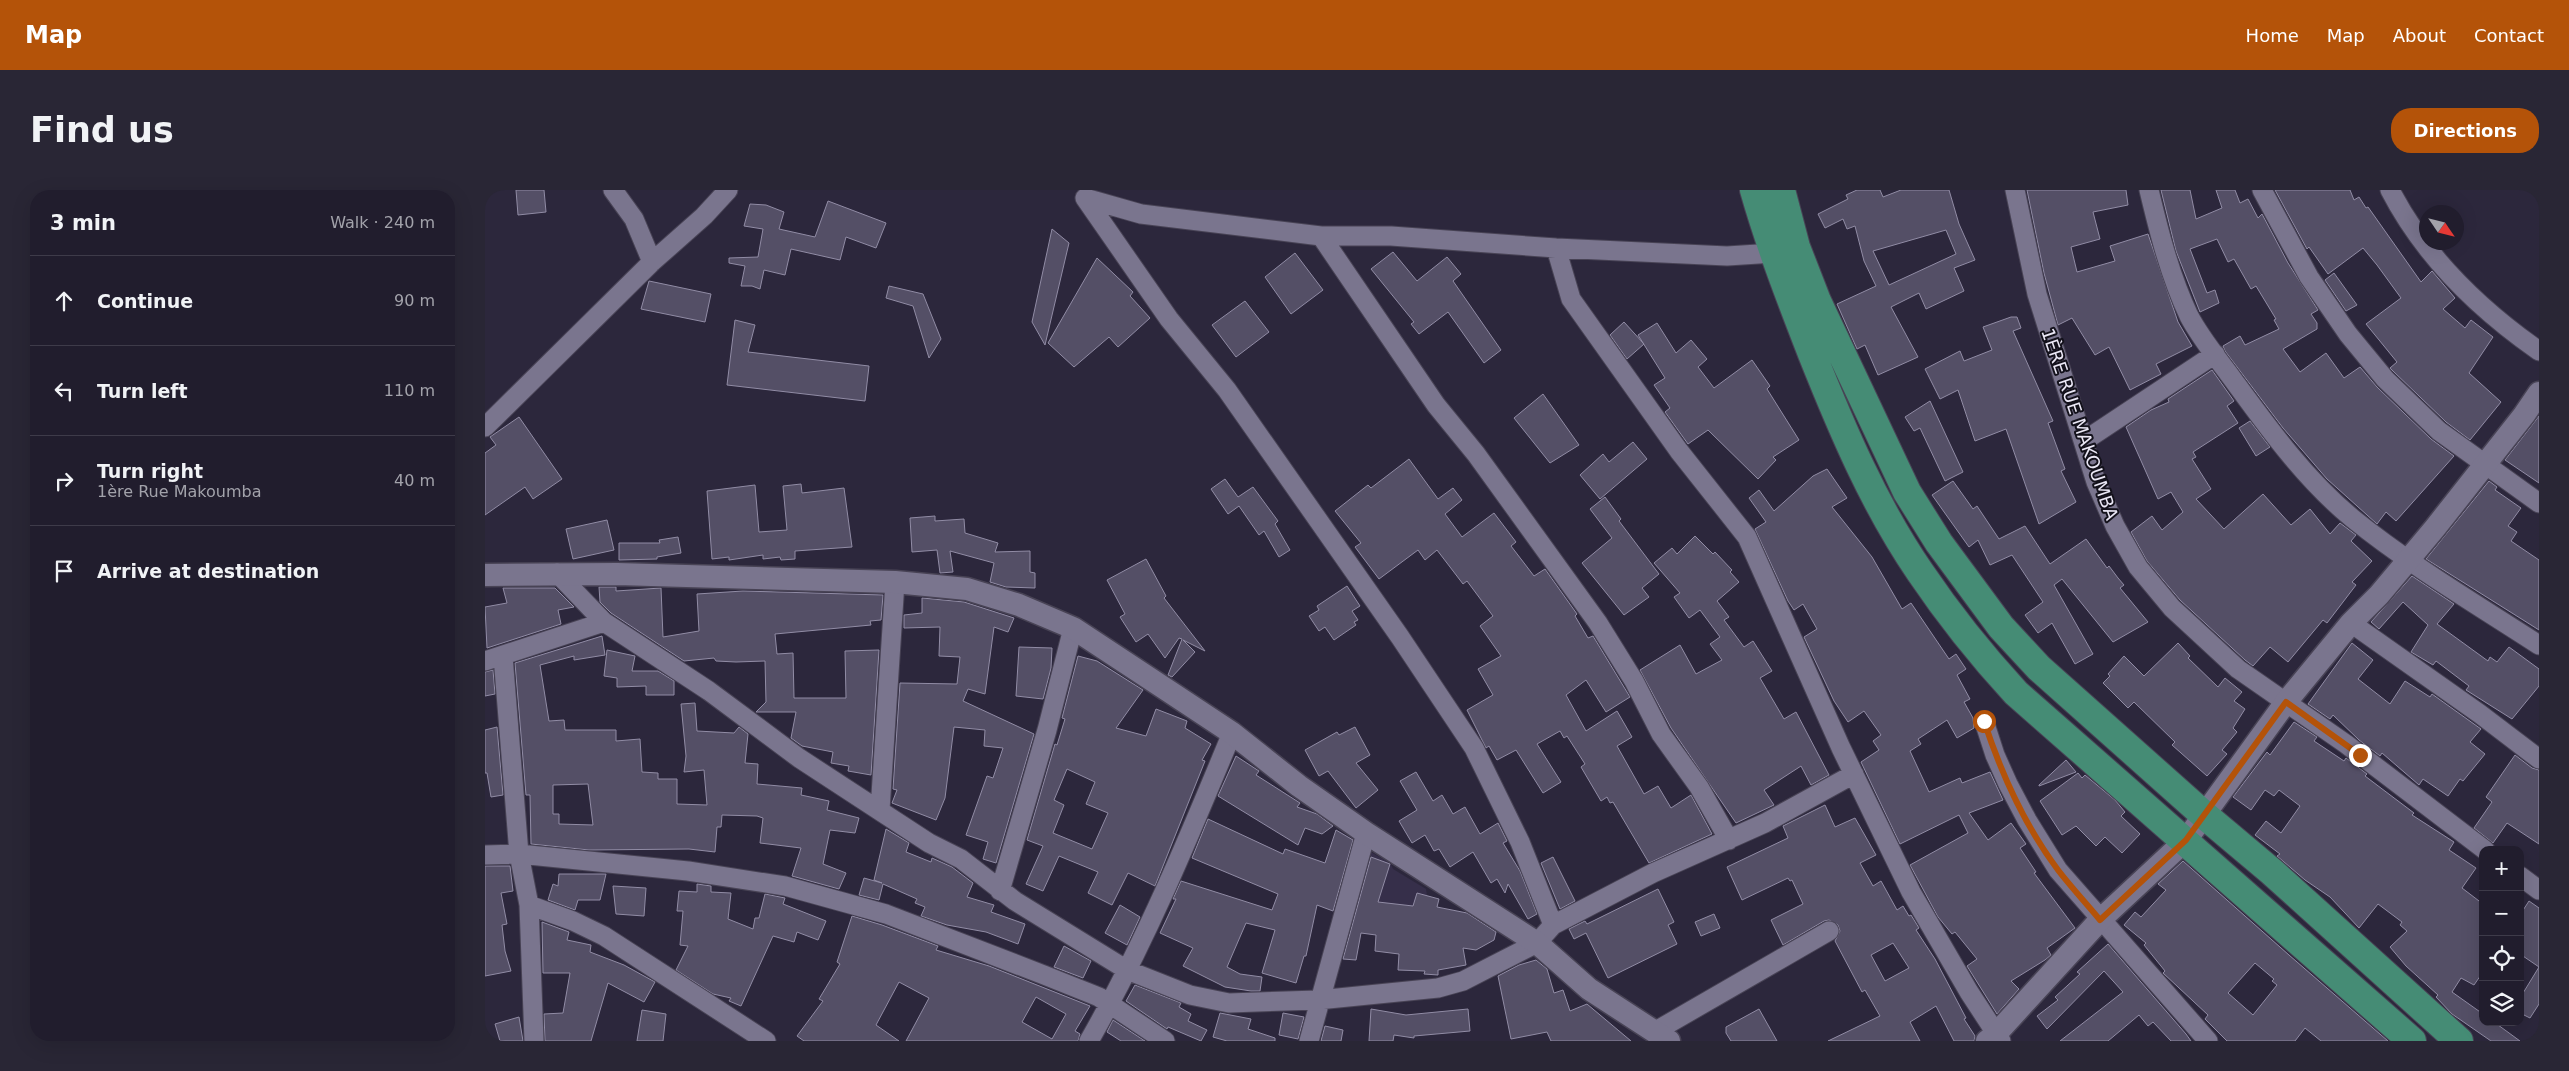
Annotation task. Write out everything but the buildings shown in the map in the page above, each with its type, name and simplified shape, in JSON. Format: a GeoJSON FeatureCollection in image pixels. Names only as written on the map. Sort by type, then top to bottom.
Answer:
{"type":"FeatureCollection","features":[{"type":"Feature","properties":{"kind":"main road"},"geometry":{"type":"LineString","coordinates":[[1754,190],[1831,332],[1899,475],[1939,543],[2001,627],[2039,668],[2203,814],[2272,872],[2459,1041]]}},
{"type":"Feature","properties":{"kind":"main road"},"geometry":{"type":"LineString","coordinates":[[1781,190],[1785,250],[1819,372],[1856,459],[1919,570],[1976,649],[2016,693],[2186,840],[2412,1041]]}},
{"type":"Feature","properties":{"kind":"street"},"geometry":{"type":"LineString","coordinates":[[613,190],[634,219],[652,262]]}},
{"type":"Feature","properties":{"kind":"street"},"geometry":{"type":"LineString","coordinates":[[485,427],[652,262],[704,216],[728,190]]}},
{"type":"Feature","properties":{"kind":"street","name":"1ÈRE RUE MAKOUMBA"},"geometry":{"type":"LineString","coordinates":[[2015,190],[2037,294],[2096,482],[2115,526],[2144,574],[2173,608],[2212,648],[2480,846]]}},
{"type":"Feature","properties":{"kind":"street"},"geometry":{"type":"LineString","coordinates":[[2149,190],[2175,284],[2190,317],[2273,434],[2329,498],[2408,560],[2539,645]]}},
{"type":"Feature","properties":{"kind":"street"},"geometry":{"type":"LineString","coordinates":[[2262,190],[2309,277],[2348,334],[2415,410],[2439,431],[2539,503]]}},
{"type":"Feature","properties":{"kind":"street"},"geometry":{"type":"LineString","coordinates":[[2390,190],[2429,248],[2451,276],[2495,319],[2539,351]]}},
{"type":"Feature","properties":{"kind":"street"},"geometry":{"type":"LineString","coordinates":[[1553,925],[1520,842],[1474,748],[1400,637],[1227,390],[1169,319],[1085,198],[1141,214],[1321,236],[1391,236],[1556,248],[1727,256],[1785,250]]}},
{"type":"Feature","properties":{"kind":"street"},"geometry":{"type":"LineString","coordinates":[[1321,236],[1436,405],[1482,462],[1598,623],[1634,681],[1661,734],[1699,787],[1729,840]]}},
{"type":"Feature","properties":{"kind":"street"},"geometry":{"type":"LineString","coordinates":[[1556,248],[1565,285],[1576,306],[1679,451],[1747,537],[1854,774],[1911,892],[1994,1039],[2100,920],[2186,840],[2286,702],[2351,623],[2408,560],[2487,464],[2539,393]]}},
{"type":"Feature","properties":{"kind":"street"},"geometry":{"type":"LineString","coordinates":[[2084,441],[2215,354]]}},
{"type":"Feature","properties":{"kind":"street"},"geometry":{"type":"LineString","coordinates":[[557,573],[604,622],[709,690],[799,758],[929,843],[961,859],[1000,891],[1127,970],[1189,994],[1229,1003],[1318,1000],[1438,988],[1463,981],[1537,943],[1553,925],[1653,873],[1729,840],[1854,774]]}},
{"type":"Feature","properties":{"kind":"street"},"geometry":{"type":"LineString","coordinates":[[485,575],[557,573],[895,582],[967,589],[1019,605],[1073,628],[1232,733],[1299,786],[1366,833],[1537,943],[1589,989],[1661,1036],[1829,931]]}},
{"type":"Feature","properties":{"kind":"street"},"geometry":{"type":"LineString","coordinates":[[880,810],[895,582]]}},
{"type":"Feature","properties":{"kind":"street"},"geometry":{"type":"LineString","coordinates":[[534,1041],[529,904],[519,854],[494,659],[604,622]]}},
{"type":"Feature","properties":{"kind":"street"},"geometry":{"type":"LineString","coordinates":[[2351,623],[2480,714],[2539,759]]}},
{"type":"Feature","properties":{"kind":"street"},"geometry":{"type":"LineString","coordinates":[[1000,891],[1047,730],[1073,628]]}},
{"type":"Feature","properties":{"kind":"street"},"geometry":{"type":"LineString","coordinates":[[1984,721],[1995,755],[2027,820],[2058,870],[2208,1041]]}},
{"type":"Feature","properties":{"kind":"street"},"geometry":{"type":"LineString","coordinates":[[1089,1041],[1127,970],[1207,794],[1232,733]]}},
{"type":"Feature","properties":{"kind":"street"},"geometry":{"type":"LineString","coordinates":[[1309,1041],[1318,1000],[1366,833]]}},
{"type":"Feature","properties":{"kind":"street"},"geometry":{"type":"LineString","coordinates":[[485,855],[519,854],[688,871],[785,886],[886,914],[1099,997],[1165,1041]]}},
{"type":"Feature","properties":{"kind":"street"},"geometry":{"type":"LineString","coordinates":[[2524,879],[2539,890]]}},
{"type":"Feature","properties":{"kind":"street"},"geometry":{"type":"LineString","coordinates":[[529,904],[573,921],[604,936],[766,1041]]}},
{"type":"Feature","properties":{"kind":"shaded area"},"geometry":{"type":"Polygon","coordinates":[[[1367,850],[1390,863],[1393,869],[1426,889],[1427,895],[1420,931],[1347,922],[1367,850]]]}},
{"type":"Feature","properties":{"kind":"route"},"geometry":{"type":"LineString","coordinates":[[1984,721],[1995,755],[2027,820],[2058,870],[2100,920],[2186,840],[2286,702],[2360,755]]}}]}
